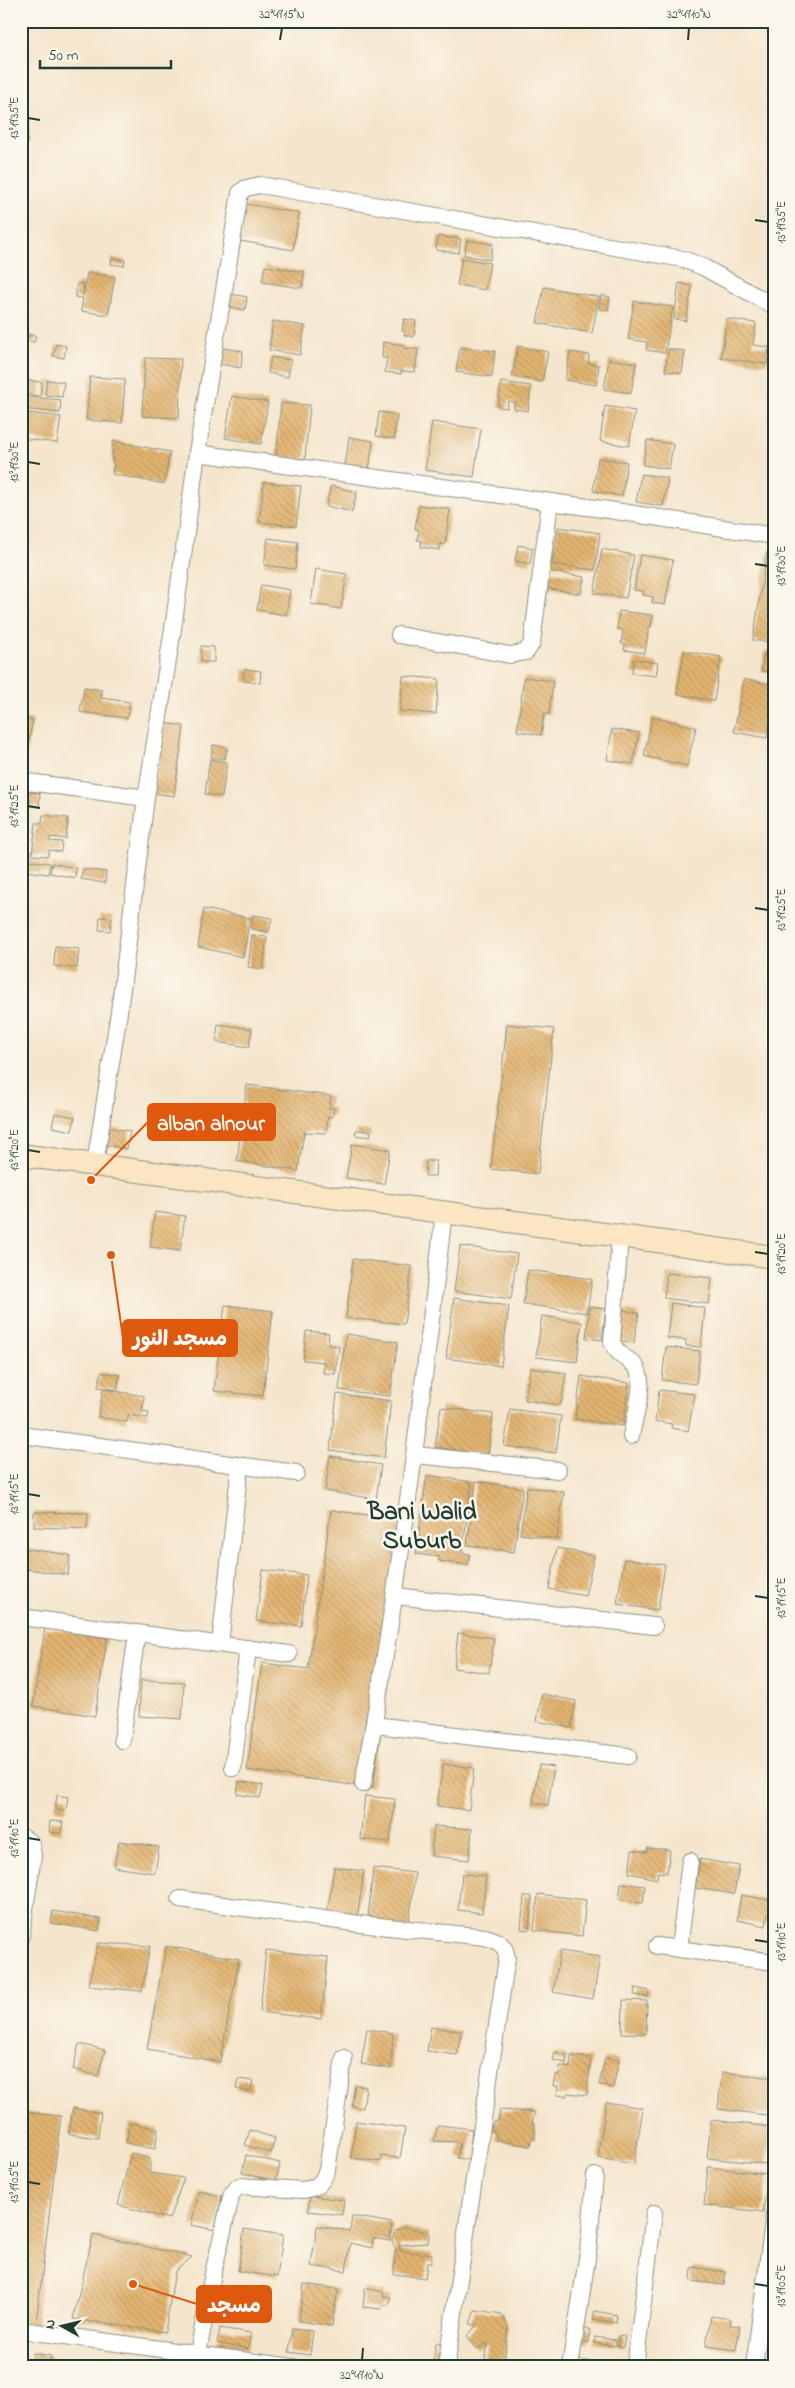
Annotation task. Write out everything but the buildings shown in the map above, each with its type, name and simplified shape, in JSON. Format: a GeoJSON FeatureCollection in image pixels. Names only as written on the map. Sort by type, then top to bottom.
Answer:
{"type":"FeatureCollection","features":[{"type":"Feature","properties":{"kind":"main road"},"geometry":{"type":"LineString","coordinates":[[21,1155],[444,1214],[774,1257]]}},
{"type":"Feature","properties":{"kind":"street"},"geometry":{"type":"LineString","coordinates":[[96,1164],[120,1012],[146,798],[173,629],[197,454],[240,193],[246,188],[260,185],[683,259],[704,267],[774,306]]}},
{"type":"Feature","properties":{"kind":"street"},"geometry":{"type":"LineString","coordinates":[[197,454],[550,502],[774,536]]}},
{"type":"Feature","properties":{"kind":"street"},"geometry":{"type":"LineString","coordinates":[[399,635],[510,655],[526,652],[532,643],[550,502]]}},
{"type":"Feature","properties":{"kind":"street"},"geometry":{"type":"LineString","coordinates":[[21,781],[146,798]]}},
{"type":"Feature","properties":{"kind":"street"},"geometry":{"type":"LineString","coordinates":[[364,1784],[396,1596],[416,1455],[444,1214]]}},
{"type":"Feature","properties":{"kind":"street"},"geometry":{"type":"LineString","coordinates":[[620,1236],[612,1342],[621,1356],[636,1367],[640,1379],[640,1390],[631,1436]]}},
{"type":"Feature","properties":{"kind":"street"},"geometry":{"type":"LineString","coordinates":[[21,1435],[296,1473]]}},
{"type":"Feature","properties":{"kind":"street"},"geometry":{"type":"LineString","coordinates":[[416,1455],[558,1470]]}},
{"type":"Feature","properties":{"kind":"street"},"geometry":{"type":"LineString","coordinates":[[220,1644],[240,1465]]}},
{"type":"Feature","properties":{"kind":"street"},"geometry":{"type":"LineString","coordinates":[[396,1596],[654,1626]]}},
{"type":"Feature","properties":{"kind":"street"},"geometry":{"type":"LineString","coordinates":[[21,1617],[289,1654]]}},
{"type":"Feature","properties":{"kind":"street"},"geometry":{"type":"LineString","coordinates":[[122,1740],[137,1633]]}},
{"type":"Feature","properties":{"kind":"street"},"geometry":{"type":"LineString","coordinates":[[233,1768],[248,1648]]}},
{"type":"Feature","properties":{"kind":"street"},"geometry":{"type":"LineString","coordinates":[[374,1724],[628,1756]]}},
{"type":"Feature","properties":{"kind":"street"},"geometry":{"type":"LineString","coordinates":[[21,1836],[31,1843],[33,1856],[21,1936]]}},
{"type":"Feature","properties":{"kind":"street"},"geometry":{"type":"LineString","coordinates":[[678,1949],[690,1860]]}},
{"type":"Feature","properties":{"kind":"street"},"geometry":{"type":"LineString","coordinates":[[180,1898],[360,1924],[485,1938],[499,1941],[506,1948],[507,1958],[446,2367]]}},
{"type":"Feature","properties":{"kind":"street"},"geometry":{"type":"LineString","coordinates":[[657,1946],[774,1962]]}},
{"type":"Feature","properties":{"kind":"street"},"geometry":{"type":"LineString","coordinates":[[198,2353],[213,2273],[232,2193],[239,2186],[303,2190],[314,2189],[323,2182],[327,2170],[344,2058]]}},
{"type":"Feature","properties":{"kind":"street"},"geometry":{"type":"LineString","coordinates":[[570,2367],[588,2252],[595,2176]]}},
{"type":"Feature","properties":{"kind":"street"},"geometry":{"type":"LineString","coordinates":[[635,2367],[654,2213]]}},
{"type":"Feature","properties":{"kind":"street"},"geometry":{"type":"LineString","coordinates":[[754,2367],[774,2214]]}},
{"type":"Feature","properties":{"kind":"street"},"geometry":{"type":"LineString","coordinates":[[21,2330],[293,2367]]}},
{"type":"Feature","properties":{"kind":"place","name":"alban alnour"},"geometry":{"type":"Point","coordinates":[91,1180]}},
{"type":"Feature","properties":{"kind":"place","name":"مسجد النور"},"geometry":{"type":"Point","coordinates":[111,1255]}},
{"type":"Feature","properties":{"kind":"place","name":"مسجد"},"geometry":{"type":"Point","coordinates":[133,2284]}},
{"type":"Feature","properties":{"kind":"district","name":"Bani Walid Suburb"},"geometry":{"type":"Point","coordinates":[422,1524]}}]}
